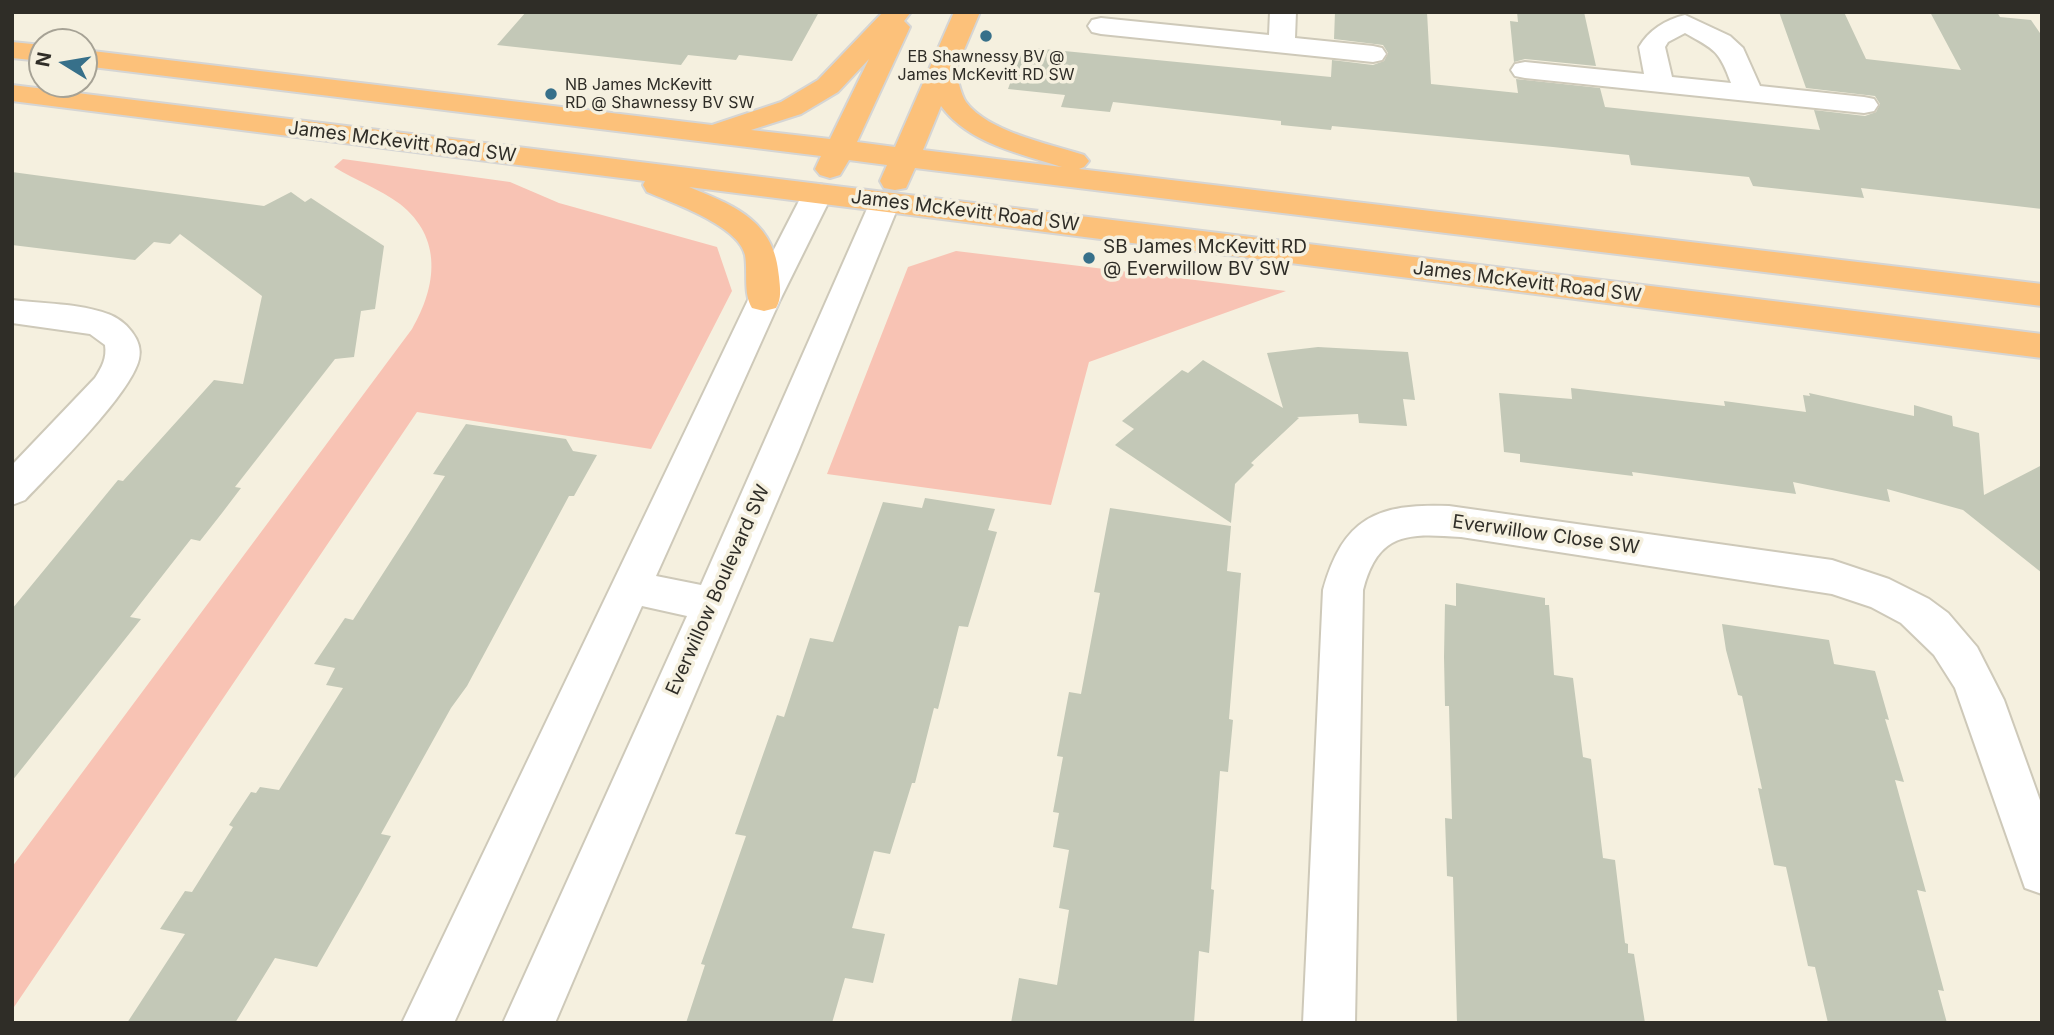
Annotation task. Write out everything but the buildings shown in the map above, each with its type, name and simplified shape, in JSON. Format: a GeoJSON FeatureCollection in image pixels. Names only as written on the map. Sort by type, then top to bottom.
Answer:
{"type":"FeatureCollection","features":[{"type":"Feature","properties":{"kind":"main road"},"geometry":{"type":"LineString","coordinates":[[712,133],[791,108],[828,86],[898,12]]}},
{"type":"Feature","properties":{"kind":"main road"},"geometry":{"type":"LineString","coordinates":[[818,193],[904,12]]}},
{"type":"Feature","properties":{"kind":"main road","name":"Everwillow Boulevard SW"},"geometry":{"type":"LineString","coordinates":[[886,202],[967,12]]}},
{"type":"Feature","properties":{"kind":"main road"},"geometry":{"type":"LineString","coordinates":[[98,60],[2042,295]]}},
{"type":"Feature","properties":{"kind":"main road"},"geometry":{"type":"LineString","coordinates":[[942,71],[951,100],[972,123],[1005,138],[1149,186]]}},
{"type":"Feature","properties":{"kind":"main road","name":"James McKevitt Road SW"},"geometry":{"type":"LineString","coordinates":[[12,93],[2042,346]]}},
{"type":"Feature","properties":{"kind":"main road"},"geometry":{"type":"LineString","coordinates":[[614,168],[697,202],[746,231],[758,246],[764,300]]}},
{"type":"Feature","properties":{"kind":"street"},"geometry":{"type":"LineString","coordinates":[[1282,44],[1283,12]]}},
{"type":"Feature","properties":{"kind":"street"},"geometry":{"type":"LineString","coordinates":[[1660,83],[1652,47],[1658,37],[1684,18],[1721,42],[1734,54],[1748,92]]}},
{"type":"Feature","properties":{"kind":"street"},"geometry":{"type":"LineString","coordinates":[[1101,26],[1204,24],[1282,44],[1373,54]]}},
{"type":"Feature","properties":{"kind":"street"},"geometry":{"type":"LineString","coordinates":[[1525,70],[1864,105]]}},
{"type":"Feature","properties":{"kind":"street"},"geometry":{"type":"LineString","coordinates":[[428,1023],[764,300],[818,193]]}},
{"type":"Feature","properties":{"kind":"street","name":"Everwillow Boulevard SW"},"geometry":{"type":"LineString","coordinates":[[529,1023],[780,452],[886,202]]}},
{"type":"Feature","properties":{"kind":"street"},"geometry":{"type":"LineString","coordinates":[[12,311],[97,323],[122,341],[123,354],[119,370],[107,387],[12,489]]}},
{"type":"Feature","properties":{"kind":"street","name":"Everwillow Close SW"},"geometry":{"type":"LineString","coordinates":[[1329,1023],[1343,590],[1349,567],[1362,544],[1377,533],[1416,521],[1435,519],[1461,522],[1832,577],[1881,592],[1905,605],[1937,628],[1965,662],[1980,692],[2042,871]]}},
{"type":"Feature","properties":{"kind":"street"},"geometry":{"type":"LineString","coordinates":[[630,587],[711,604]]}},
{"type":"Feature","properties":{"kind":"shaded area"},"geometry":{"type":"Polygon","coordinates":[[[343,159],[510,182],[559,203],[717,247],[732,291],[651,449],[417,412],[12,1010],[12,867],[412,329],[427,296],[432,263],[424,232],[414,217],[400,204],[334,167],[343,159]]]}},
{"type":"Feature","properties":{"kind":"shaded area"},"geometry":{"type":"Polygon","coordinates":[[[956,251],[1286,291],[1089,362],[1051,505],[827,474],[908,267],[956,251]]]}},
{"type":"Feature","properties":{"kind":"place","name":"EB Shawnessy BV @ James McKevitt RD SW"},"geometry":{"type":"Point","coordinates":[986,36]}},
{"type":"Feature","properties":{"kind":"place","name":"NB James McKevitt RD @ Shawnessy BV SW"},"geometry":{"type":"Point","coordinates":[551,94]}},
{"type":"Feature","properties":{"kind":"place","name":"SB James McKevitt RD @ Everwillow BV SW"},"geometry":{"type":"Point","coordinates":[1089,258]}}]}
